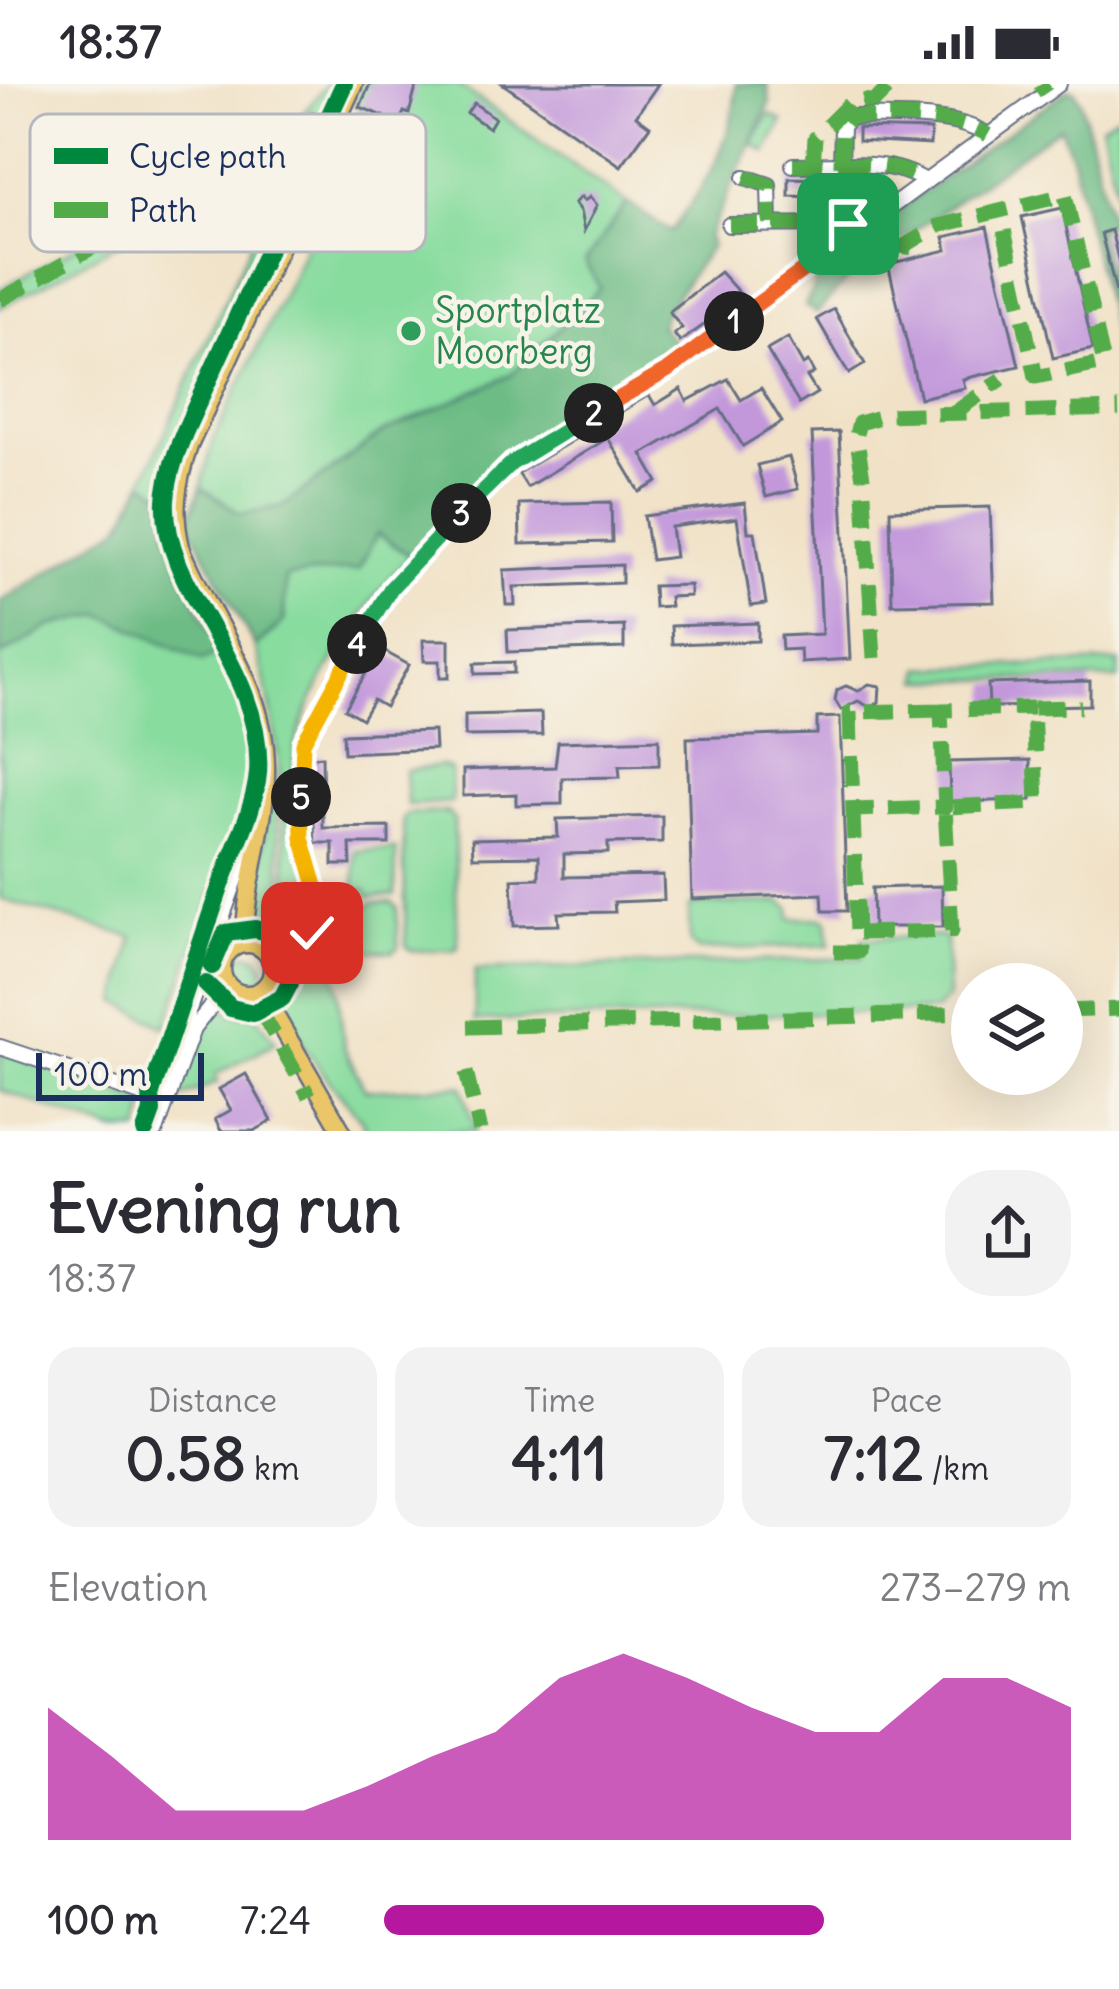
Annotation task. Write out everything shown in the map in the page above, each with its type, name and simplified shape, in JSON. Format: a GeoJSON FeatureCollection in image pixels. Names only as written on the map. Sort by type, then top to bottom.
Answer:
{"type":"FeatureCollection","features":[{"type":"Feature","properties":{"kind":"main road"},"geometry":{"type":"LineString","coordinates":[[340,114],[354,84]]}},
{"type":"Feature","properties":{"kind":"main road"},"geometry":{"type":"LineString","coordinates":[[245,944],[248,887],[264,806],[266,753],[257,703],[243,667],[182,548],[176,527],[176,492],[201,418],[277,252]]}},
{"type":"Feature","properties":{"kind":"main road"},"geometry":{"type":"LineString","coordinates":[[245,944],[260,947],[271,962],[272,976],[261,991],[242,994],[223,977],[223,961],[230,950],[245,944]]}},
{"type":"Feature","properties":{"kind":"main road"},"geometry":{"type":"LineString","coordinates":[[261,991],[342,1131]]}},
{"type":"Feature","properties":{"kind":"street"},"geometry":{"type":"LineString","coordinates":[[271,962],[293,951],[312,933],[319,908],[302,838],[303,743],[391,588],[512,463],[670,369],[1048,87]]}},
{"type":"Feature","properties":{"kind":"street"},"geometry":{"type":"LineString","coordinates":[[841,166],[842,126],[851,117],[937,121],[973,127],[988,135]]}},
{"type":"Feature","properties":{"kind":"street"},"geometry":{"type":"LineString","coordinates":[[793,165],[897,170],[925,181]]}},
{"type":"Feature","properties":{"kind":"street"},"geometry":{"type":"LineString","coordinates":[[745,177],[769,184],[770,224]]}},
{"type":"Feature","properties":{"kind":"street"},"geometry":{"type":"LineString","coordinates":[[729,225],[848,224],[859,229]]}},
{"type":"Feature","properties":{"kind":"street"},"geometry":{"type":"LineString","coordinates":[[180,1060],[179,1037],[253,825],[264,806]]}},
{"type":"Feature","properties":{"kind":"street"},"geometry":{"type":"LineString","coordinates":[[156,1131],[180,1060],[208,1006],[228,986]]}},
{"type":"Feature","properties":{"kind":"street"},"geometry":{"type":"LineString","coordinates":[[0,1047],[165,1102]]}},
{"type":"Feature","properties":{"kind":"green space"},"geometry":{"type":"Polygon","coordinates":[[[326,84],[340,84],[326,114],[302,114],[326,84]]]}},
{"type":"Feature","properties":{"kind":"green space","name":"Sportplatz Moorberg"},"geometry":{"type":"Polygon","coordinates":[[[363,84],[457,84],[627,203],[585,262],[601,288],[511,375],[382,433],[283,507],[241,514],[201,487],[214,438],[303,252],[426,252],[426,114],[361,114],[354,104],[363,84]]]}},
{"type":"Feature","properties":{"kind":"green space"},"geometry":{"type":"Polygon","coordinates":[[[736,84],[767,84],[770,102],[708,237],[711,246],[660,326],[683,352],[501,465],[411,556],[377,534],[359,569],[285,577],[284,621],[255,647],[188,522],[201,487],[241,514],[283,506],[382,433],[511,375],[600,288],[585,262],[627,203],[671,232],[723,145],[736,84]]]}},
{"type":"Feature","properties":{"kind":"green space"},"geometry":{"type":"Polygon","coordinates":[[[1069,89],[1081,102],[1111,223],[1097,231],[1119,323],[1119,359],[1072,158],[1060,127],[849,277],[817,313],[805,306],[816,283],[811,272],[1069,89]]]}},
{"type":"Feature","properties":{"kind":"green space"},"geometry":{"type":"Polygon","coordinates":[[[769,114],[783,121],[766,152],[752,144],[769,114]]]}},
{"type":"Feature","properties":{"kind":"green space"},"geometry":{"type":"Polygon","coordinates":[[[1119,114],[1119,204],[1101,125],[1119,114]]]}},
{"type":"Feature","properties":{"kind":"green space"},"geometry":{"type":"Polygon","coordinates":[[[66,252],[102,252],[0,308],[0,289],[66,252]]]}},
{"type":"Feature","properties":{"kind":"green space"},"geometry":{"type":"Polygon","coordinates":[[[247,252],[262,252],[172,447],[162,493],[143,482],[247,252]]]}},
{"type":"Feature","properties":{"kind":"green space"},"geometry":{"type":"Polygon","coordinates":[[[143,482],[162,493],[176,556],[222,652],[203,660],[101,614],[51,626],[0,656],[0,602],[121,526],[143,482]]]}},
{"type":"Feature","properties":{"kind":"green space"},"geometry":{"type":"Polygon","coordinates":[[[377,534],[411,556],[343,644],[303,723],[294,756],[294,792],[312,897],[310,917],[301,933],[285,946],[278,936],[289,923],[281,784],[272,715],[255,647],[284,621],[285,576],[359,569],[377,534]]]}},
{"type":"Feature","properties":{"kind":"green space"},"geometry":{"type":"Polygon","coordinates":[[[101,614],[203,660],[222,652],[240,698],[250,746],[253,779],[166,1027],[118,1002],[133,937],[0,899],[0,656],[51,626],[101,614]]]}},
{"type":"Feature","properties":{"kind":"green space"},"geometry":{"type":"Polygon","coordinates":[[[1119,662],[1119,679],[920,680],[922,668],[1119,662]]]}},
{"type":"Feature","properties":{"kind":"green space"},"geometry":{"type":"Polygon","coordinates":[[[441,766],[451,770],[452,802],[407,805],[405,771],[441,766]]]}},
{"type":"Feature","properties":{"kind":"green space"},"geometry":{"type":"Polygon","coordinates":[[[273,768],[284,913],[283,922],[273,931],[257,927],[255,913],[273,768]]]}},
{"type":"Feature","properties":{"kind":"green space"},"geometry":{"type":"Polygon","coordinates":[[[447,812],[454,820],[458,947],[411,951],[406,945],[403,819],[406,814],[447,812]]]}},
{"type":"Feature","properties":{"kind":"green space"},"geometry":{"type":"Polygon","coordinates":[[[396,849],[395,895],[369,897],[365,890],[355,890],[355,851],[396,849]]]}},
{"type":"Feature","properties":{"kind":"green space"},"geometry":{"type":"Polygon","coordinates":[[[392,902],[397,907],[398,947],[393,952],[366,951],[366,909],[372,903],[392,902]]]}},
{"type":"Feature","properties":{"kind":"green space"},"geometry":{"type":"Polygon","coordinates":[[[781,902],[790,908],[791,919],[827,921],[830,945],[698,950],[690,943],[689,908],[693,905],[781,902]]]}},
{"type":"Feature","properties":{"kind":"green space"},"geometry":{"type":"Polygon","coordinates":[[[862,939],[946,939],[948,998],[935,1011],[475,1021],[475,970],[862,958],[862,939]]]}},
{"type":"Feature","properties":{"kind":"green space"},"geometry":{"type":"Polygon","coordinates":[[[308,952],[336,959],[337,967],[331,971],[337,980],[344,1047],[365,1090],[462,1086],[476,1131],[362,1131],[364,1123],[318,1066],[292,1019],[287,998],[293,965],[308,952]]]}},
{"type":"Feature","properties":{"kind":"green space"},"geometry":{"type":"Polygon","coordinates":[[[248,954],[259,959],[264,970],[259,981],[248,986],[237,981],[232,970],[237,959],[248,954]]]}},
{"type":"Feature","properties":{"kind":"green space"},"geometry":{"type":"Polygon","coordinates":[[[222,1006],[232,1014],[256,1015],[276,1042],[215,1075],[218,1082],[174,1101],[197,1038],[222,1006]]]}},
{"type":"Feature","properties":{"kind":"green space"},"geometry":{"type":"Polygon","coordinates":[[[1,1052],[147,1103],[140,1131],[113,1131],[0,1090],[1,1052]]]}},
{"type":"Feature","properties":{"kind":"building"},"geometry":{"type":"Polygon","coordinates":[[[370,84],[417,84],[409,114],[378,114],[360,107],[370,84]]]}},
{"type":"Feature","properties":{"kind":"building"},"geometry":{"type":"Polygon","coordinates":[[[503,84],[658,84],[636,116],[650,126],[621,166],[503,84]]]}},
{"type":"Feature","properties":{"kind":"building"},"geometry":{"type":"Polygon","coordinates":[[[474,103],[495,118],[489,128],[467,113],[474,103]]]}},
{"type":"Feature","properties":{"kind":"building"},"geometry":{"type":"Polygon","coordinates":[[[858,128],[931,130],[930,145],[858,141],[858,128]]]}},
{"type":"Feature","properties":{"kind":"building"},"geometry":{"type":"Polygon","coordinates":[[[789,178],[864,180],[863,198],[789,196],[789,178]]]}},
{"type":"Feature","properties":{"kind":"building"},"geometry":{"type":"Polygon","coordinates":[[[581,197],[584,201],[590,197],[597,205],[584,231],[574,203],[581,197]]]}},
{"type":"Feature","properties":{"kind":"building"},"geometry":{"type":"Polygon","coordinates":[[[1062,208],[1093,349],[1053,358],[1022,217],[1062,208]]]}},
{"type":"Feature","properties":{"kind":"building"},"geometry":{"type":"Polygon","coordinates":[[[987,227],[1019,366],[963,379],[965,388],[920,398],[888,264],[947,250],[944,237],[987,227]]]}},
{"type":"Feature","properties":{"kind":"building"},"geometry":{"type":"Polygon","coordinates":[[[1111,230],[1119,263],[1119,292],[1101,233],[1111,230]]]}},
{"type":"Feature","properties":{"kind":"building"},"geometry":{"type":"Polygon","coordinates":[[[720,272],[743,297],[680,342],[674,334],[682,328],[669,312],[720,272]]]}},
{"type":"Feature","properties":{"kind":"building"},"geometry":{"type":"Polygon","coordinates":[[[834,309],[865,364],[849,374],[817,319],[834,309]]]}},
{"type":"Feature","properties":{"kind":"building"},"geometry":{"type":"Polygon","coordinates":[[[788,338],[803,365],[808,362],[814,373],[807,377],[817,393],[799,404],[767,350],[788,338]]]}},
{"type":"Feature","properties":{"kind":"building"},"geometry":{"type":"Polygon","coordinates":[[[728,379],[741,400],[761,388],[782,422],[743,446],[720,409],[642,454],[658,482],[640,492],[608,438],[527,487],[518,473],[649,395],[655,405],[681,389],[687,401],[728,379]]]}},
{"type":"Feature","properties":{"kind":"building"},"geometry":{"type":"Polygon","coordinates":[[[839,432],[850,659],[801,662],[800,649],[782,650],[781,636],[822,634],[812,433],[839,432]]]}},
{"type":"Feature","properties":{"kind":"building"},"geometry":{"type":"Polygon","coordinates":[[[789,457],[798,489],[766,497],[757,465],[789,457]]]}},
{"type":"Feature","properties":{"kind":"building"},"geometry":{"type":"Polygon","coordinates":[[[611,502],[612,542],[520,544],[519,504],[611,502]]]}},
{"type":"Feature","properties":{"kind":"building"},"geometry":{"type":"Polygon","coordinates":[[[745,503],[748,532],[755,532],[766,604],[751,606],[737,518],[671,527],[675,557],[651,560],[644,516],[745,503]]]}},
{"type":"Feature","properties":{"kind":"building"},"geometry":{"type":"Polygon","coordinates":[[[990,507],[994,602],[892,604],[890,510],[990,507]]]}},
{"type":"Feature","properties":{"kind":"building"},"geometry":{"type":"Polygon","coordinates":[[[622,565],[622,583],[514,587],[515,605],[506,605],[504,570],[622,565]]]}},
{"type":"Feature","properties":{"kind":"building"},"geometry":{"type":"Polygon","coordinates":[[[690,585],[690,596],[669,597],[670,606],[654,607],[653,586],[690,585]]]}},
{"type":"Feature","properties":{"kind":"building"},"geometry":{"type":"Polygon","coordinates":[[[758,623],[758,641],[672,644],[671,626],[758,623]]]}},
{"type":"Feature","properties":{"kind":"building"},"geometry":{"type":"Polygon","coordinates":[[[624,626],[624,648],[508,652],[507,630],[624,626]]]}},
{"type":"Feature","properties":{"kind":"building"},"geometry":{"type":"Polygon","coordinates":[[[423,640],[449,640],[449,678],[440,678],[440,661],[424,661],[423,640]]]}},
{"type":"Feature","properties":{"kind":"building"},"geometry":{"type":"Polygon","coordinates":[[[380,649],[409,665],[385,707],[373,700],[362,719],[345,709],[380,649]]]}},
{"type":"Feature","properties":{"kind":"building"},"geometry":{"type":"Polygon","coordinates":[[[514,662],[514,673],[475,674],[475,663],[514,662]]]}},
{"type":"Feature","properties":{"kind":"building"},"geometry":{"type":"Polygon","coordinates":[[[1090,681],[1090,705],[989,707],[988,684],[1090,681]]]}},
{"type":"Feature","properties":{"kind":"building"},"geometry":{"type":"Polygon","coordinates":[[[869,684],[880,686],[879,702],[870,707],[858,701],[841,710],[835,700],[837,690],[846,686],[858,691],[869,684]]]}},
{"type":"Feature","properties":{"kind":"building"},"geometry":{"type":"Polygon","coordinates":[[[541,713],[542,735],[465,736],[465,715],[541,713]]]}},
{"type":"Feature","properties":{"kind":"building"},"geometry":{"type":"Polygon","coordinates":[[[840,717],[847,911],[823,911],[822,894],[692,899],[687,738],[817,734],[817,718],[840,717]]]}},
{"type":"Feature","properties":{"kind":"building"},"geometry":{"type":"Polygon","coordinates":[[[434,731],[435,749],[344,753],[343,734],[434,731]]]}},
{"type":"Feature","properties":{"kind":"building"},"geometry":{"type":"Polygon","coordinates":[[[659,739],[659,765],[619,766],[620,777],[562,778],[562,804],[516,805],[516,794],[463,796],[463,770],[555,767],[558,742],[659,739]]]}},
{"type":"Feature","properties":{"kind":"building"},"geometry":{"type":"Polygon","coordinates":[[[322,756],[323,828],[389,827],[389,844],[350,844],[351,865],[333,865],[333,843],[315,843],[311,767],[312,757],[322,756]]]}},
{"type":"Feature","properties":{"kind":"building"},"geometry":{"type":"Polygon","coordinates":[[[1030,760],[1031,800],[950,802],[949,762],[1030,760]]]}},
{"type":"Feature","properties":{"kind":"building"},"geometry":{"type":"Polygon","coordinates":[[[662,816],[662,842],[608,843],[608,853],[564,854],[564,877],[663,875],[664,900],[614,902],[615,912],[558,913],[559,925],[514,926],[512,879],[539,878],[539,856],[473,857],[472,839],[558,837],[557,819],[662,816]]]}},
{"type":"Feature","properties":{"kind":"building"},"geometry":{"type":"Polygon","coordinates":[[[942,886],[943,927],[873,927],[872,888],[942,886]]]}},
{"type":"Feature","properties":{"kind":"building"},"geometry":{"type":"Polygon","coordinates":[[[333,892],[350,892],[351,939],[334,940],[333,892]]]}},
{"type":"Feature","properties":{"kind":"building"},"geometry":{"type":"Polygon","coordinates":[[[246,1074],[272,1121],[254,1131],[221,1131],[215,1119],[231,1110],[219,1089],[246,1074]]]}},
{"type":"Feature","properties":{"kind":"marked path"},"geometry":{"type":"LineString","coordinates":[[813,165],[815,138],[853,100],[875,101],[892,84]]}},
{"type":"Feature","properties":{"kind":"marked path"},"geometry":{"type":"LineString","coordinates":[[1040,84],[1046,93]]}},
{"type":"Feature","properties":{"kind":"marked path"},"geometry":{"type":"LineString","coordinates":[[841,166],[842,126],[851,117],[939,120],[988,135]]}},
{"type":"Feature","properties":{"kind":"marked path"},"geometry":{"type":"LineString","coordinates":[[793,165],[878,166],[925,181]]}},
{"type":"Feature","properties":{"kind":"marked path"},"geometry":{"type":"LineString","coordinates":[[745,177],[769,185],[770,224]]}},
{"type":"Feature","properties":{"kind":"marked path"},"geometry":{"type":"LineString","coordinates":[[903,254],[904,246],[938,226],[1065,195],[1104,363],[1036,377],[1000,211]]}},
{"type":"Feature","properties":{"kind":"marked path"},"geometry":{"type":"LineString","coordinates":[[729,225],[848,224],[859,229]]}},
{"type":"Feature","properties":{"kind":"marked path"},"geometry":{"type":"LineString","coordinates":[[0,300],[85,252]]}},
{"type":"Feature","properties":{"kind":"marked path"},"geometry":{"type":"LineString","coordinates":[[954,413],[1002,379]]}},
{"type":"Feature","properties":{"kind":"marked path"},"geometry":{"type":"LineString","coordinates":[[874,658],[856,434],[859,423],[886,415],[1119,409]]}},
{"type":"Feature","properties":{"kind":"marked path"},"geometry":{"type":"LineString","coordinates":[[834,952],[858,952],[857,933],[952,931],[945,807],[1037,803],[1033,708],[1081,707]]}},
{"type":"Feature","properties":{"kind":"marked path"},"geometry":{"type":"LineString","coordinates":[[941,710],[850,712],[853,810],[945,807],[941,710],[1033,708]]}},
{"type":"Feature","properties":{"kind":"marked path"},"geometry":{"type":"LineString","coordinates":[[853,810],[857,933]]}},
{"type":"Feature","properties":{"kind":"marked path"},"geometry":{"type":"LineString","coordinates":[[1083,1010],[1119,1009]]}},
{"type":"Feature","properties":{"kind":"marked path"},"geometry":{"type":"LineString","coordinates":[[256,1011],[309,1096]]}},
{"type":"Feature","properties":{"kind":"marked path"},"geometry":{"type":"LineString","coordinates":[[468,1027],[951,1014]]}},
{"type":"Feature","properties":{"kind":"marked path"},"geometry":{"type":"LineString","coordinates":[[466,1072],[480,1131]]}},
{"type":"Feature","properties":{"kind":"cycle path"},"geometry":{"type":"LineString","coordinates":[[330,114],[344,84]]}},
{"type":"Feature","properties":{"kind":"cycle path"},"geometry":{"type":"LineString","coordinates":[[145,1131],[152,1112],[151,1093],[248,815],[258,773],[256,734],[246,698],[179,566],[166,500],[185,431],[267,252]]}},
{"type":"Feature","properties":{"kind":"cycle path"},"geometry":{"type":"LineString","coordinates":[[206,984],[231,1008],[253,1013],[282,998],[290,983],[282,947],[271,933],[255,929],[226,933],[212,966]]}},
{"type":"Feature","properties":{"kind":"place","name":"Sportplatz Moorberg"},"geometry":{"type":"Point","coordinates":[411,331]}},
{"type":"Feature","properties":{"kind":"route"},"geometry":{"type":"LineString","coordinates":[[312,933],[319,896],[302,838],[303,743],[391,588],[512,463],[670,369],[859,229],[848,224]]}}]}
